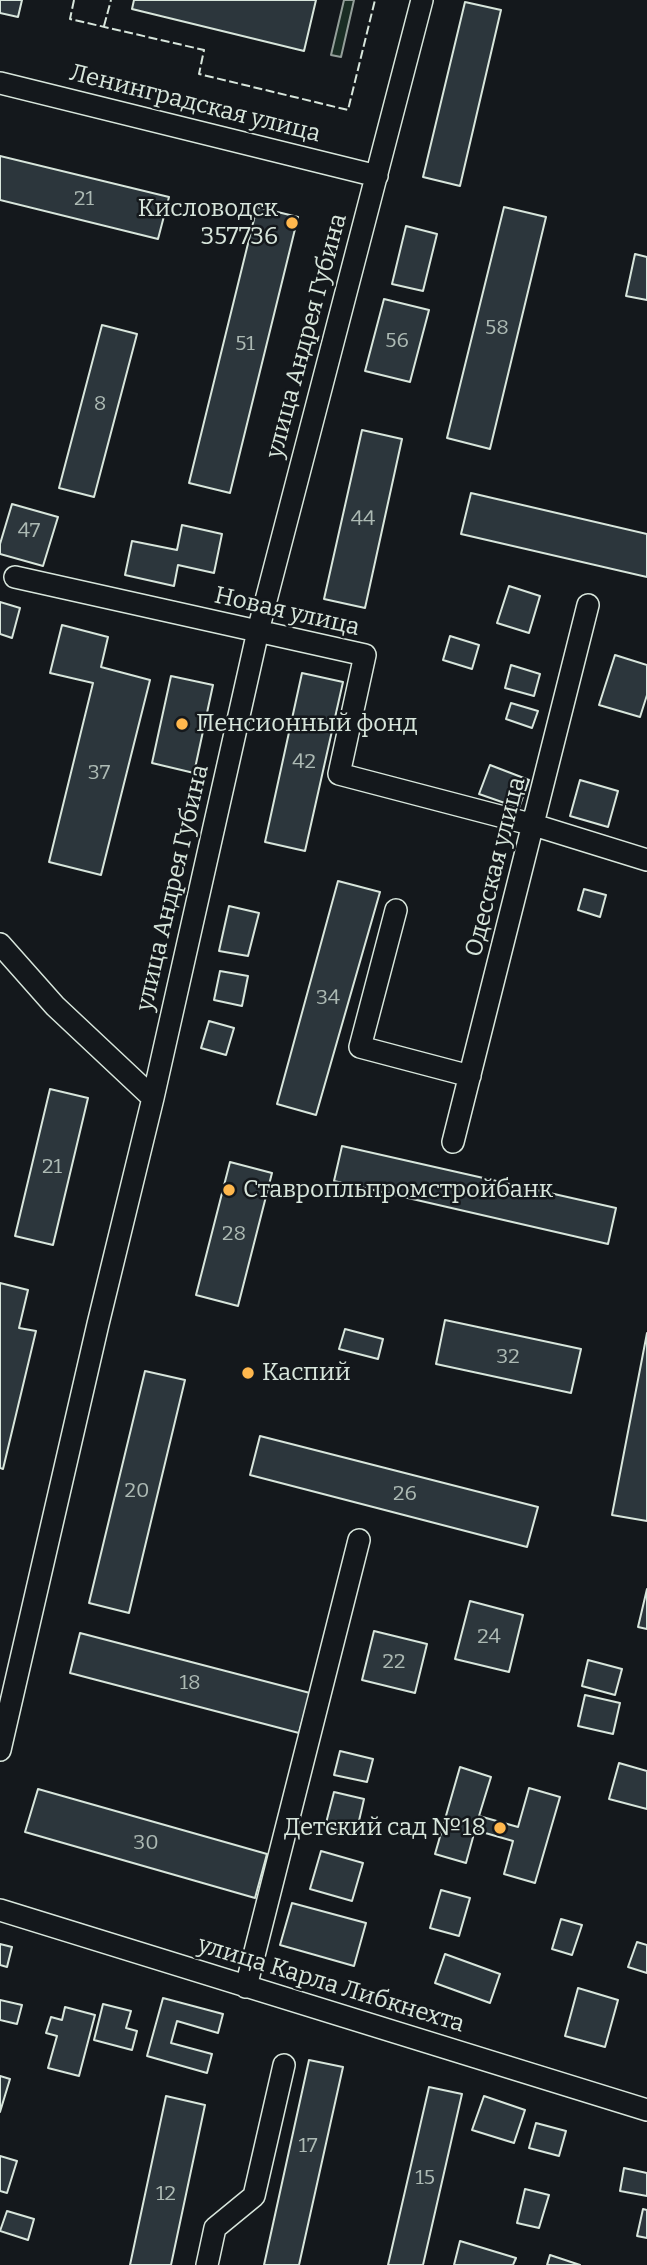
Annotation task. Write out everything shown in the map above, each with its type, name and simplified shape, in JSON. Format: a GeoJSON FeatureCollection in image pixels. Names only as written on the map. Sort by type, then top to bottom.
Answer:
{"type":"FeatureCollection","features":[{"type":"Feature","properties":{"kind":"street","name":"улица Андрея Губина"},"geometry":{"type":"LineString","coordinates":[[0,1750],[153,1098],[258,631],[422,0]]}},
{"type":"Feature","properties":{"kind":"street","name":"Ленинградская улица"},"geometry":{"type":"LineString","coordinates":[[0,83],[377,176]]}},
{"type":"Feature","properties":{"kind":"street","name":"Новая улица"},"geometry":{"type":"LineString","coordinates":[[15,576],[365,655],[339,774],[534,825],[647,860]]}},
{"type":"Feature","properties":{"kind":"street","name":"Одесская улица"},"geometry":{"type":"LineString","coordinates":[[453,1142],[587,605]]}},
{"type":"Feature","properties":{"kind":"street"},"geometry":{"type":"LineString","coordinates":[[396,909],[360,1047],[470,1076]]}},
{"type":"Feature","properties":{"kind":"street"},"geometry":{"type":"LineString","coordinates":[[0,944],[55,1006],[153,1098]]}},
{"type":"Feature","properties":{"kind":"street"},"geometry":{"type":"LineString","coordinates":[[246,1987],[359,1540]]}},
{"type":"Feature","properties":{"kind":"street","name":"улица Карла Либкнехта"},"geometry":{"type":"LineString","coordinates":[[0,1910],[647,2110]]}},
{"type":"Feature","properties":{"kind":"street"},"geometry":{"type":"LineString","coordinates":[[207,2265],[215,2228],[254,2196],[284,2065]]}},
{"type":"Feature","properties":{"kind":"green space"},"geometry":{"type":"Polygon","coordinates":[[[344,0],[354,0],[341,57],[331,55],[344,0]]]}},
{"type":"Feature","properties":{"kind":"building"},"geometry":{"type":"Polygon","coordinates":[[[0,0],[22,0],[18,17],[0,13],[0,0]]]}},
{"type":"Feature","properties":{"kind":"building"},"geometry":{"type":"Polygon","coordinates":[[[134,0],[316,0],[304,51],[132,9],[134,0]]]}},
{"type":"Feature","properties":{"kind":"building"},"geometry":{"type":"Polygon","coordinates":[[[465,2],[501,10],[460,186],[423,177],[465,2]]]}},
{"type":"Feature","properties":{"kind":"building"},"geometry":{"type":"Polygon","coordinates":[[[0,156],[169,197],[158,239],[0,200],[0,156]]]}},
{"type":"Feature","properties":{"kind":"building"},"geometry":{"type":"Polygon","coordinates":[[[257,207],[298,217],[230,493],[189,483],[257,207]]]}},
{"type":"Feature","properties":{"kind":"building"},"geometry":{"type":"Polygon","coordinates":[[[504,207],[546,217],[490,449],[447,438],[504,207]]]}},
{"type":"Feature","properties":{"kind":"building"},"geometry":{"type":"Polygon","coordinates":[[[406,226],[437,234],[423,291],[392,284],[406,226]]]}},
{"type":"Feature","properties":{"kind":"building"},"geometry":{"type":"Polygon","coordinates":[[[635,254],[647,257],[647,300],[626,296],[635,254]]]}},
{"type":"Feature","properties":{"kind":"building"},"geometry":{"type":"Polygon","coordinates":[[[384,299],[429,310],[410,382],[365,371],[384,299]]]}},
{"type":"Feature","properties":{"kind":"building"},"geometry":{"type":"Polygon","coordinates":[[[102,325],[137,334],[94,497],[59,488],[102,325]]]}},
{"type":"Feature","properties":{"kind":"building"},"geometry":{"type":"Polygon","coordinates":[[[362,430],[402,439],[365,608],[324,599],[362,430]]]}},
{"type":"Feature","properties":{"kind":"building"},"geometry":{"type":"Polygon","coordinates":[[[471,493],[647,534],[647,577],[461,534],[471,493]]]}},
{"type":"Feature","properties":{"kind":"building"},"geometry":{"type":"Polygon","coordinates":[[[12,504],[58,517],[43,566],[0,554],[0,544],[12,504]]]}},
{"type":"Feature","properties":{"kind":"building"},"geometry":{"type":"Polygon","coordinates":[[[182,525],[222,534],[214,573],[178,565],[174,586],[125,575],[132,541],[177,550],[182,525]]]}},
{"type":"Feature","properties":{"kind":"building"},"geometry":{"type":"Polygon","coordinates":[[[509,586],[540,596],[529,633],[497,623],[509,586]]]}},
{"type":"Feature","properties":{"kind":"building"},"geometry":{"type":"Polygon","coordinates":[[[0,602],[20,608],[12,638],[0,634],[0,602]]]}},
{"type":"Feature","properties":{"kind":"building"},"geometry":{"type":"Polygon","coordinates":[[[62,625],[108,637],[101,667],[150,680],[101,875],[49,862],[93,683],[50,673],[62,625]]]}},
{"type":"Feature","properties":{"kind":"building"},"geometry":{"type":"Polygon","coordinates":[[[450,636],[479,645],[472,669],[443,660],[450,636]]]}},
{"type":"Feature","properties":{"kind":"building"},"geometry":{"type":"Polygon","coordinates":[[[615,655],[647,665],[647,695],[640,717],[599,705],[615,655]]]}},
{"type":"Feature","properties":{"kind":"building"},"geometry":{"type":"Polygon","coordinates":[[[511,665],[540,674],[534,696],[505,688],[511,665]]]}},
{"type":"Feature","properties":{"kind":"building"},"geometry":{"type":"Polygon","coordinates":[[[302,673],[343,682],[305,851],[265,842],[302,673]]]}},
{"type":"Feature","properties":{"kind":"building","name":"Пенсионный фонд"},"geometry":{"type":"Polygon","coordinates":[[[171,676],[213,685],[194,773],[152,763],[171,676]]]}},
{"type":"Feature","properties":{"kind":"building"},"geometry":{"type":"Polygon","coordinates":[[[511,703],[538,711],[532,728],[506,719],[511,703]]]}},
{"type":"Feature","properties":{"kind":"building"},"geometry":{"type":"Polygon","coordinates":[[[490,765],[529,780],[519,808],[479,794],[490,765]]]}},
{"type":"Feature","properties":{"kind":"building"},"geometry":{"type":"Polygon","coordinates":[[[580,780],[618,791],[608,827],[570,816],[580,780]]]}},
{"type":"Feature","properties":{"kind":"building"},"geometry":{"type":"Polygon","coordinates":[[[338,881],[380,892],[316,1115],[277,1104],[338,881]]]}},
{"type":"Feature","properties":{"kind":"building"},"geometry":{"type":"Polygon","coordinates":[[[584,889],[606,895],[600,917],[578,910],[584,889]]]}},
{"type":"Feature","properties":{"kind":"building"},"geometry":{"type":"Polygon","coordinates":[[[229,906],[259,913],[248,956],[219,951],[229,906]]]}},
{"type":"Feature","properties":{"kind":"building"},"geometry":{"type":"Polygon","coordinates":[[[220,971],[248,976],[242,1006],[214,1000],[220,971]]]}},
{"type":"Feature","properties":{"kind":"building"},"geometry":{"type":"Polygon","coordinates":[[[209,1021],[234,1028],[226,1055],[201,1048],[209,1021]]]}},
{"type":"Feature","properties":{"kind":"building"},"geometry":{"type":"Polygon","coordinates":[[[50,1089],[88,1098],[53,1245],[15,1236],[50,1089]]]}},
{"type":"Feature","properties":{"kind":"building"},"geometry":{"type":"Polygon","coordinates":[[[342,1146],[616,1208],[608,1244],[334,1181],[342,1146]]]}},
{"type":"Feature","properties":{"kind":"building"},"geometry":{"type":"Polygon","coordinates":[[[230,1162],[272,1173],[238,1306],[196,1295],[230,1162]]]}},
{"type":"Feature","properties":{"kind":"building"},"geometry":{"type":"Polygon","coordinates":[[[0,1283],[28,1290],[19,1328],[36,1331],[3,1469],[0,1468],[0,1283]]]}},
{"type":"Feature","properties":{"kind":"building"},"geometry":{"type":"Polygon","coordinates":[[[445,1320],[581,1349],[571,1393],[436,1364],[445,1320]]]}},
{"type":"Feature","properties":{"kind":"building"},"geometry":{"type":"Polygon","coordinates":[[[345,1329],[383,1339],[378,1359],[339,1349],[345,1329]]]}},
{"type":"Feature","properties":{"kind":"building"},"geometry":{"type":"Polygon","coordinates":[[[647,1333],[647,1521],[612,1515],[647,1333]]]}},
{"type":"Feature","properties":{"kind":"building"},"geometry":{"type":"Polygon","coordinates":[[[145,1371],[185,1380],[129,1613],[89,1603],[145,1371]]]}},
{"type":"Feature","properties":{"kind":"building"},"geometry":{"type":"Polygon","coordinates":[[[260,1436],[538,1507],[527,1547],[250,1475],[260,1436]]]}},
{"type":"Feature","properties":{"kind":"building"},"geometry":{"type":"Polygon","coordinates":[[[647,1589],[647,1629],[638,1627],[647,1589]]]}},
{"type":"Feature","properties":{"kind":"building"},"geometry":{"type":"Polygon","coordinates":[[[470,1601],[523,1615],[509,1672],[455,1659],[470,1601]]]}},
{"type":"Feature","properties":{"kind":"building"},"geometry":{"type":"Polygon","coordinates":[[[374,1631],[427,1644],[415,1693],[362,1680],[374,1631]]]}},
{"type":"Feature","properties":{"kind":"building"},"geometry":{"type":"Polygon","coordinates":[[[80,1633],[310,1693],[299,1733],[70,1673],[80,1633]]]}},
{"type":"Feature","properties":{"kind":"building"},"geometry":{"type":"Polygon","coordinates":[[[588,1660],[622,1669],[615,1695],[582,1686],[588,1660]]]}},
{"type":"Feature","properties":{"kind":"building"},"geometry":{"type":"Polygon","coordinates":[[[585,1695],[620,1703],[613,1734],[578,1726],[585,1695]]]}},
{"type":"Feature","properties":{"kind":"building"},"geometry":{"type":"Polygon","coordinates":[[[340,1751],[373,1759],[367,1782],[334,1775],[340,1751]]]}},
{"type":"Feature","properties":{"kind":"building"},"geometry":{"type":"Polygon","coordinates":[[[619,1763],[647,1771],[647,1809],[609,1799],[619,1763]]]}},
{"type":"Feature","properties":{"kind":"building"},"geometry":{"type":"Polygon","coordinates":[[[460,1767],[491,1777],[479,1816],[518,1827],[529,1788],[560,1797],[535,1883],[504,1874],[513,1841],[475,1830],[466,1863],[435,1854],[460,1767]]]}},
{"type":"Feature","properties":{"kind":"building"},"geometry":{"type":"Polygon","coordinates":[[[38,1789],[267,1854],[255,1898],[25,1832],[38,1789]]]}},
{"type":"Feature","properties":{"kind":"building"},"geometry":{"type":"Polygon","coordinates":[[[334,1792],[364,1799],[356,1834],[325,1827],[334,1792]]]}},
{"type":"Feature","properties":{"kind":"building"},"geometry":{"type":"Polygon","coordinates":[[[321,1851],[363,1863],[352,1901],[310,1889],[321,1851]]]}},
{"type":"Feature","properties":{"kind":"building"},"geometry":{"type":"Polygon","coordinates":[[[441,1890],[470,1898],[459,1936],[430,1928],[441,1890]]]}},
{"type":"Feature","properties":{"kind":"building"},"geometry":{"type":"Polygon","coordinates":[[[292,1903],[366,1923],[354,1966],[280,1945],[292,1903]]]}},
{"type":"Feature","properties":{"kind":"building"},"geometry":{"type":"Polygon","coordinates":[[[561,1919],[582,1925],[572,1955],[552,1949],[561,1919]]]}},
{"type":"Feature","properties":{"kind":"building"},"geometry":{"type":"Polygon","coordinates":[[[637,1942],[647,1945],[647,1973],[628,1967],[637,1942]]]}},
{"type":"Feature","properties":{"kind":"building"},"geometry":{"type":"Polygon","coordinates":[[[0,1944],[12,1947],[7,1967],[0,1965],[0,1944]]]}},
{"type":"Feature","properties":{"kind":"building"},"geometry":{"type":"Polygon","coordinates":[[[445,1954],[500,1974],[490,2003],[435,1983],[445,1954]]]}},
{"type":"Feature","properties":{"kind":"building"},"geometry":{"type":"Polygon","coordinates":[[[578,1988],[618,2000],[605,2047],[565,2036],[578,1988]]]}},
{"type":"Feature","properties":{"kind":"building"},"geometry":{"type":"Polygon","coordinates":[[[163,1998],[223,2014],[218,2033],[177,2021],[171,2043],[212,2054],[207,2073],[147,2056],[163,1998]]]}},
{"type":"Feature","properties":{"kind":"building"},"geometry":{"type":"Polygon","coordinates":[[[0,2000],[22,2005],[17,2024],[0,2020],[0,2000]]]}},
{"type":"Feature","properties":{"kind":"building"},"geometry":{"type":"Polygon","coordinates":[[[103,2004],[131,2011],[126,2028],[137,2031],[132,2050],[94,2040],[103,2004]]]}},
{"type":"Feature","properties":{"kind":"building"},"geometry":{"type":"Polygon","coordinates":[[[65,2007],[95,2015],[79,2076],[48,2068],[57,2036],[46,2033],[51,2017],[62,2020],[65,2007]]]}},
{"type":"Feature","properties":{"kind":"building"},"geometry":{"type":"Polygon","coordinates":[[[309,2060],[343,2067],[299,2265],[264,2265],[309,2060]]]}},
{"type":"Feature","properties":{"kind":"building"},"geometry":{"type":"Polygon","coordinates":[[[0,2076],[10,2079],[0,2112],[0,2076]]]}},
{"type":"Feature","properties":{"kind":"building"},"geometry":{"type":"Polygon","coordinates":[[[429,2087],[462,2094],[423,2265],[388,2265],[429,2087]]]}},
{"type":"Feature","properties":{"kind":"building"},"geometry":{"type":"Polygon","coordinates":[[[166,2096],[205,2105],[171,2265],[130,2265],[166,2096]]]}},
{"type":"Feature","properties":{"kind":"building"},"geometry":{"type":"Polygon","coordinates":[[[484,2096],[525,2110],[514,2143],[472,2130],[484,2096]]]}},
{"type":"Feature","properties":{"kind":"building"},"geometry":{"type":"Polygon","coordinates":[[[536,2123],[566,2131],[559,2156],[529,2148],[536,2123]]]}},
{"type":"Feature","properties":{"kind":"building"},"geometry":{"type":"Polygon","coordinates":[[[0,2156],[17,2161],[7,2193],[0,2191],[0,2156]]]}},
{"type":"Feature","properties":{"kind":"building"},"geometry":{"type":"Polygon","coordinates":[[[624,2168],[647,2173],[647,2196],[620,2191],[624,2168]]]}},
{"type":"Feature","properties":{"kind":"building"},"geometry":{"type":"Polygon","coordinates":[[[525,2189],[549,2195],[539,2228],[517,2223],[525,2189]]]}},
{"type":"Feature","properties":{"kind":"building"},"geometry":{"type":"Polygon","coordinates":[[[643,2209],[647,2210],[647,2238],[637,2236],[643,2209]]]}},
{"type":"Feature","properties":{"kind":"building"},"geometry":{"type":"Polygon","coordinates":[[[7,2211],[34,2219],[28,2240],[0,2231],[7,2211]]]}},
{"type":"Feature","properties":{"kind":"building"},"geometry":{"type":"Polygon","coordinates":[[[460,2241],[516,2258],[513,2265],[454,2265],[460,2241]]]}},
{"type":"Feature","properties":{"kind":"building"},"geometry":{"type":"Polygon","coordinates":[[[550,2255],[580,2265],[547,2265],[550,2255]]]}},
{"type":"Feature","properties":{"kind":"fence"},"geometry":{"type":"LineString","coordinates":[[74,0],[70,19],[204,50],[199,74],[348,110],[375,0]]}},
{"type":"Feature","properties":{"kind":"fence"},"geometry":{"type":"LineString","coordinates":[[104,26],[111,0]]}},
{"type":"Feature","properties":{"kind":"place","name":"Кисловодск 357736"},"geometry":{"type":"Point","coordinates":[292,223]}},
{"type":"Feature","properties":{"kind":"place","name":"Пенсионный фонд"},"geometry":{"type":"Point","coordinates":[182,724]}},
{"type":"Feature","properties":{"kind":"place","name":"Ставропльпромстройбанк"},"geometry":{"type":"Point","coordinates":[229,1190]}},
{"type":"Feature","properties":{"kind":"place","name":"Каспий"},"geometry":{"type":"Point","coordinates":[248,1373]}},
{"type":"Feature","properties":{"kind":"place","name":"Детский сад №18"},"geometry":{"type":"Point","coordinates":[500,1828]}}]}
